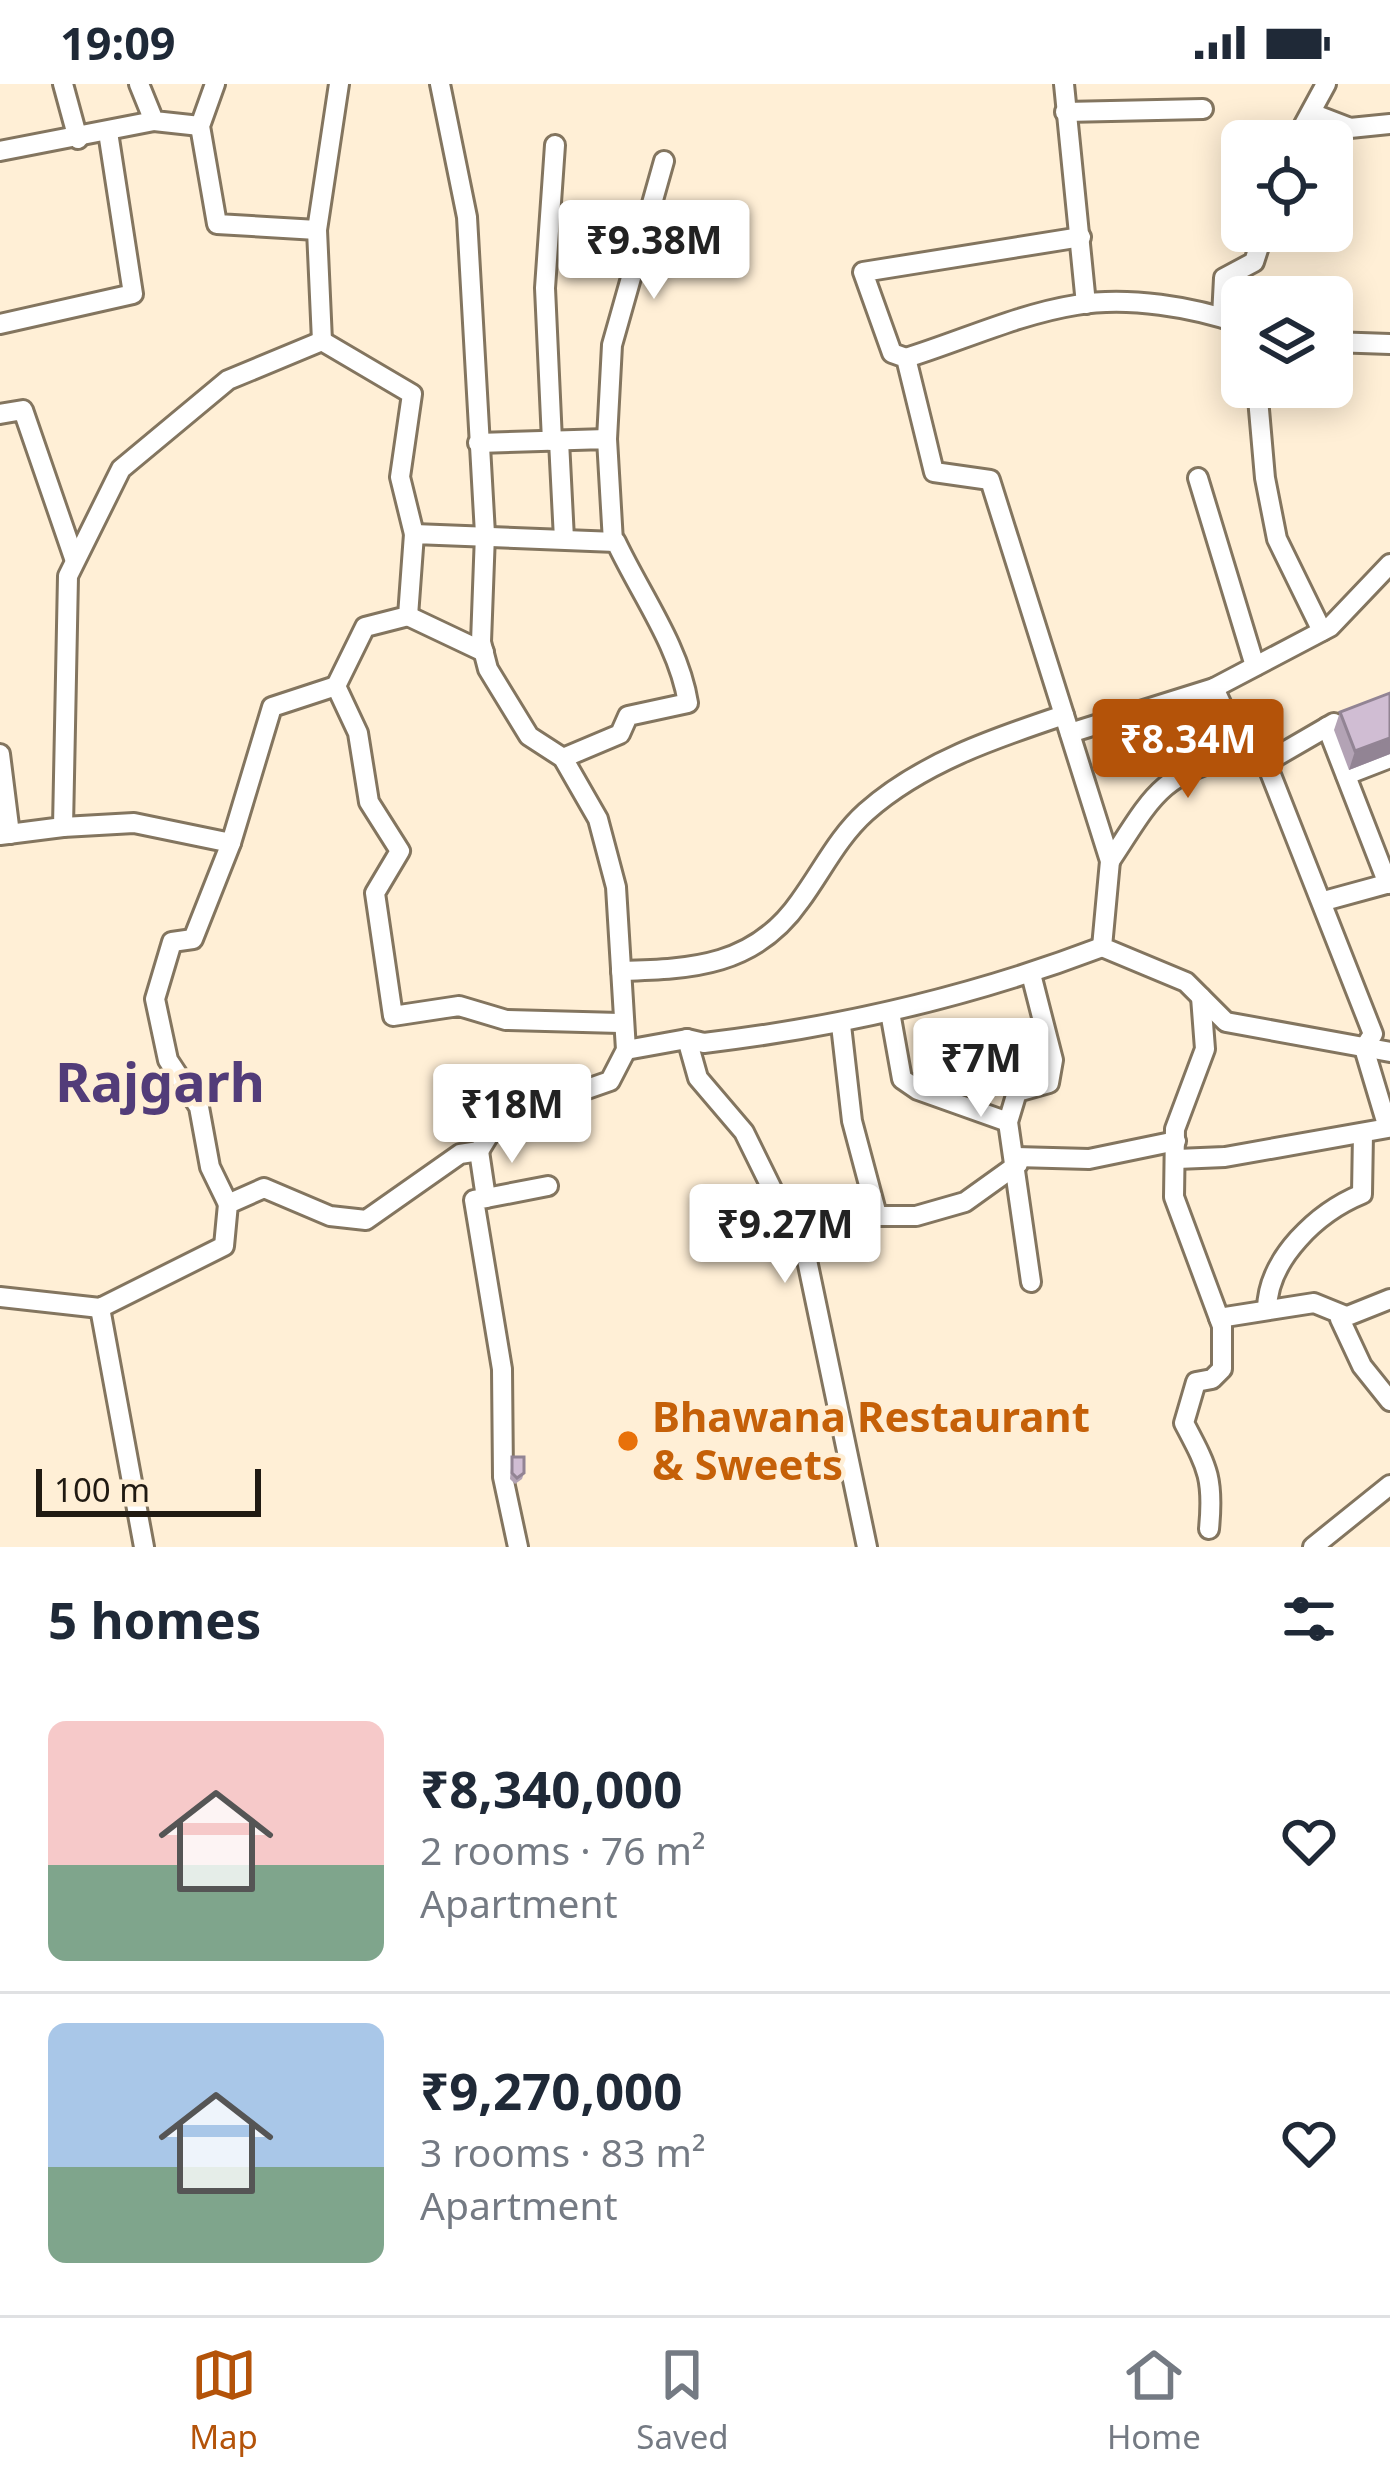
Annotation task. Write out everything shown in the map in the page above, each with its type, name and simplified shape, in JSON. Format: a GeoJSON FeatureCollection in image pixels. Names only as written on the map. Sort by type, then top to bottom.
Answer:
{"type":"FeatureCollection","features":[{"type":"Feature","properties":{"kind":"street"},"geometry":{"type":"LineString","coordinates":[[63,84],[78,139]]}},
{"type":"Feature","properties":{"kind":"street"},"geometry":{"type":"LineString","coordinates":[[139,84],[154,121]]}},
{"type":"Feature","properties":{"kind":"street"},"geometry":{"type":"LineString","coordinates":[[215,84],[200,126],[218,224],[317,230]]}},
{"type":"Feature","properties":{"kind":"street"},"geometry":{"type":"LineString","coordinates":[[322,341],[317,230],[339,84]]}},
{"type":"Feature","properties":{"kind":"street"},"geometry":{"type":"LineString","coordinates":[[440,84],[467,217],[485,534],[484,652],[488,669],[529,736],[563,758],[598,819],[616,887],[620,1023],[626,1050],[610,1082],[498,1120],[478,1151],[486,1198]]}},
{"type":"Feature","properties":{"kind":"street"},"geometry":{"type":"LineString","coordinates":[[1064,84],[1086,304]]}},
{"type":"Feature","properties":{"kind":"street"},"geometry":{"type":"LineString","coordinates":[[1307,120],[1326,84]]}},
{"type":"Feature","properties":{"kind":"street"},"geometry":{"type":"LineString","coordinates":[[1065,112],[1203,110]]}},
{"type":"Feature","properties":{"kind":"street"},"geometry":{"type":"LineString","coordinates":[[1311,112],[1351,128],[1390,124]]}},
{"type":"Feature","properties":{"kind":"street"},"geometry":{"type":"LineString","coordinates":[[0,151],[154,121],[200,126]]}},
{"type":"Feature","properties":{"kind":"street"},"geometry":{"type":"LineString","coordinates":[[0,324],[133,294],[108,131]]}},
{"type":"Feature","properties":{"kind":"street"},"geometry":{"type":"LineString","coordinates":[[555,146],[545,288],[565,539]]}},
{"type":"Feature","properties":{"kind":"street"},"geometry":{"type":"LineString","coordinates":[[563,758],[620,734],[628,716],[688,703],[681,664],[613,542],[607,439],[612,345],[664,161]]}},
{"type":"Feature","properties":{"kind":"street"},"geometry":{"type":"LineString","coordinates":[[1081,237],[863,272],[892,353],[906,358],[1086,304],[1133,303],[1221,317]]}},
{"type":"Feature","properties":{"kind":"street"},"geometry":{"type":"LineString","coordinates":[[1228,276],[1254,262],[1257,252]]}},
{"type":"Feature","properties":{"kind":"street"},"geometry":{"type":"LineString","coordinates":[[322,341],[412,394],[400,477],[414,534],[408,616]]}},
{"type":"Feature","properties":{"kind":"street"},"geometry":{"type":"LineString","coordinates":[[62,827],[68,577],[121,469],[228,380],[322,341]]}},
{"type":"Feature","properties":{"kind":"street"},"geometry":{"type":"LineString","coordinates":[[1353,343],[1390,344]]}},
{"type":"Feature","properties":{"kind":"street"},"geometry":{"type":"LineString","coordinates":[[906,358],[934,472],[990,480],[1110,861],[1102,947]]}},
{"type":"Feature","properties":{"kind":"street"},"geometry":{"type":"LineString","coordinates":[[1259,408],[1277,539],[1322,631]]}},
{"type":"Feature","properties":{"kind":"street"},"geometry":{"type":"LineString","coordinates":[[0,414],[23,410],[74,558]]}},
{"type":"Feature","properties":{"kind":"street"},"geometry":{"type":"LineString","coordinates":[[478,443],[607,439]]}},
{"type":"Feature","properties":{"kind":"street"},"geometry":{"type":"LineString","coordinates":[[1198,478],[1256,666]]}},
{"type":"Feature","properties":{"kind":"street"},"geometry":{"type":"LineString","coordinates":[[414,534],[613,542]]}},
{"type":"Feature","properties":{"kind":"street"},"geometry":{"type":"LineString","coordinates":[[621,971],[687,969],[735,960],[775,931],[798,905],[837,844],[867,811],[941,763],[1067,724],[1214,688],[1322,631],[1390,564]]}},
{"type":"Feature","properties":{"kind":"street"},"geometry":{"type":"LineString","coordinates":[[0,1297],[100,1308],[224,1246],[228,1204],[210,1166],[200,1107],[168,1060],[154,999],[172,942],[193,939],[231,843],[272,707],[336,686],[365,627],[408,616],[484,652]]}},
{"type":"Feature","properties":{"kind":"street"},"geometry":{"type":"LineString","coordinates":[[336,686],[358,733],[369,802],[400,851],[375,893],[393,1016],[459,1006],[506,1020],[620,1023]]}},
{"type":"Feature","properties":{"kind":"street"},"geometry":{"type":"LineString","coordinates":[[786,1216],[916,1216],[965,1202],[1017,1161],[1177,1150],[1225,1157],[1363,1133],[1389,1133],[1364,1048],[1373,1034],[1324,901],[1262,752],[1243,742],[1214,688]]}},
{"type":"Feature","properties":{"kind":"street"},"geometry":{"type":"LineString","coordinates":[[1265,764],[1352,715]]}},
{"type":"Feature","properties":{"kind":"street"},"geometry":{"type":"LineString","coordinates":[[1324,901],[1389,884],[1327,728]]}},
{"type":"Feature","properties":{"kind":"street"},"geometry":{"type":"LineString","coordinates":[[1110,861],[1155,793],[1189,766],[1234,757],[1243,742]]}},
{"type":"Feature","properties":{"kind":"street"},"geometry":{"type":"LineString","coordinates":[[0,754],[5,835],[134,823],[231,843]]}},
{"type":"Feature","properties":{"kind":"street"},"geometry":{"type":"LineString","coordinates":[[1346,775],[1390,758]]}},
{"type":"Feature","properties":{"kind":"street"},"geometry":{"type":"LineString","coordinates":[[626,1050],[841,1024],[1031,974],[1102,947],[1186,982],[1226,1022],[1390,1052]]}},
{"type":"Feature","properties":{"kind":"street"},"geometry":{"type":"LineString","coordinates":[[1031,974],[1053,1060],[1049,1083],[1017,1092],[1008,1122],[1031,1282]]}},
{"type":"Feature","properties":{"kind":"street"},"geometry":{"type":"LineString","coordinates":[[1202,997],[1205,1049],[1175,1129],[1174,1197],[1219,1318],[1222,1369],[1212,1379],[1196,1382],[1184,1423],[1204,1453],[1213,1489],[1209,1529]]}},
{"type":"Feature","properties":{"kind":"street"},"geometry":{"type":"LineString","coordinates":[[890,1012],[902,1079],[918,1090],[1008,1122]]}},
{"type":"Feature","properties":{"kind":"street"},"geometry":{"type":"LineString","coordinates":[[841,1024],[853,1120],[877,1215]]}},
{"type":"Feature","properties":{"kind":"street"},"geometry":{"type":"LineString","coordinates":[[687,1039],[698,1078],[744,1132],[807,1260],[867,1547]]}},
{"type":"Feature","properties":{"kind":"street"},"geometry":{"type":"LineString","coordinates":[[1268,1309],[1268,1286],[1300,1239],[1327,1208],[1362,1194],[1363,1133]]}},
{"type":"Feature","properties":{"kind":"street"},"geometry":{"type":"LineString","coordinates":[[228,1204],[264,1188],[331,1216],[366,1220],[460,1154],[478,1151]]}},
{"type":"Feature","properties":{"kind":"street"},"geometry":{"type":"LineString","coordinates":[[518,1547],[503,1477],[502,1370],[474,1200],[548,1186]]}},
{"type":"Feature","properties":{"kind":"street"},"geometry":{"type":"LineString","coordinates":[[1390,1299],[1340,1319],[1343,1332],[1390,1401]]}},
{"type":"Feature","properties":{"kind":"street"},"geometry":{"type":"LineString","coordinates":[[1219,1318],[1314,1303],[1346,1316]]}},
{"type":"Feature","properties":{"kind":"street"},"geometry":{"type":"LineString","coordinates":[[100,1308],[144,1547]]}},
{"type":"Feature","properties":{"kind":"street"},"geometry":{"type":"LineString","coordinates":[[1313,1547],[1390,1485]]}},
{"type":"Feature","properties":{"kind":"building"},"geometry":{"type":"Polygon","coordinates":[[[1390,693],[1390,738],[1355,751],[1340,712],[1390,693]]]}},
{"type":"Feature","properties":{"kind":"building"},"geometry":{"type":"Polygon","coordinates":[[[512,1457],[524,1457],[524,1473],[517,1478],[512,1473],[512,1457]]]}},
{"type":"Feature","properties":{"kind":"place","name":"Bhawana Restaurant & Sweets"},"geometry":{"type":"Point","coordinates":[628,1441]}},
{"type":"Feature","properties":{"kind":"district","name":"Rajgarh"},"geometry":{"type":"Point","coordinates":[160,1083]}}]}
